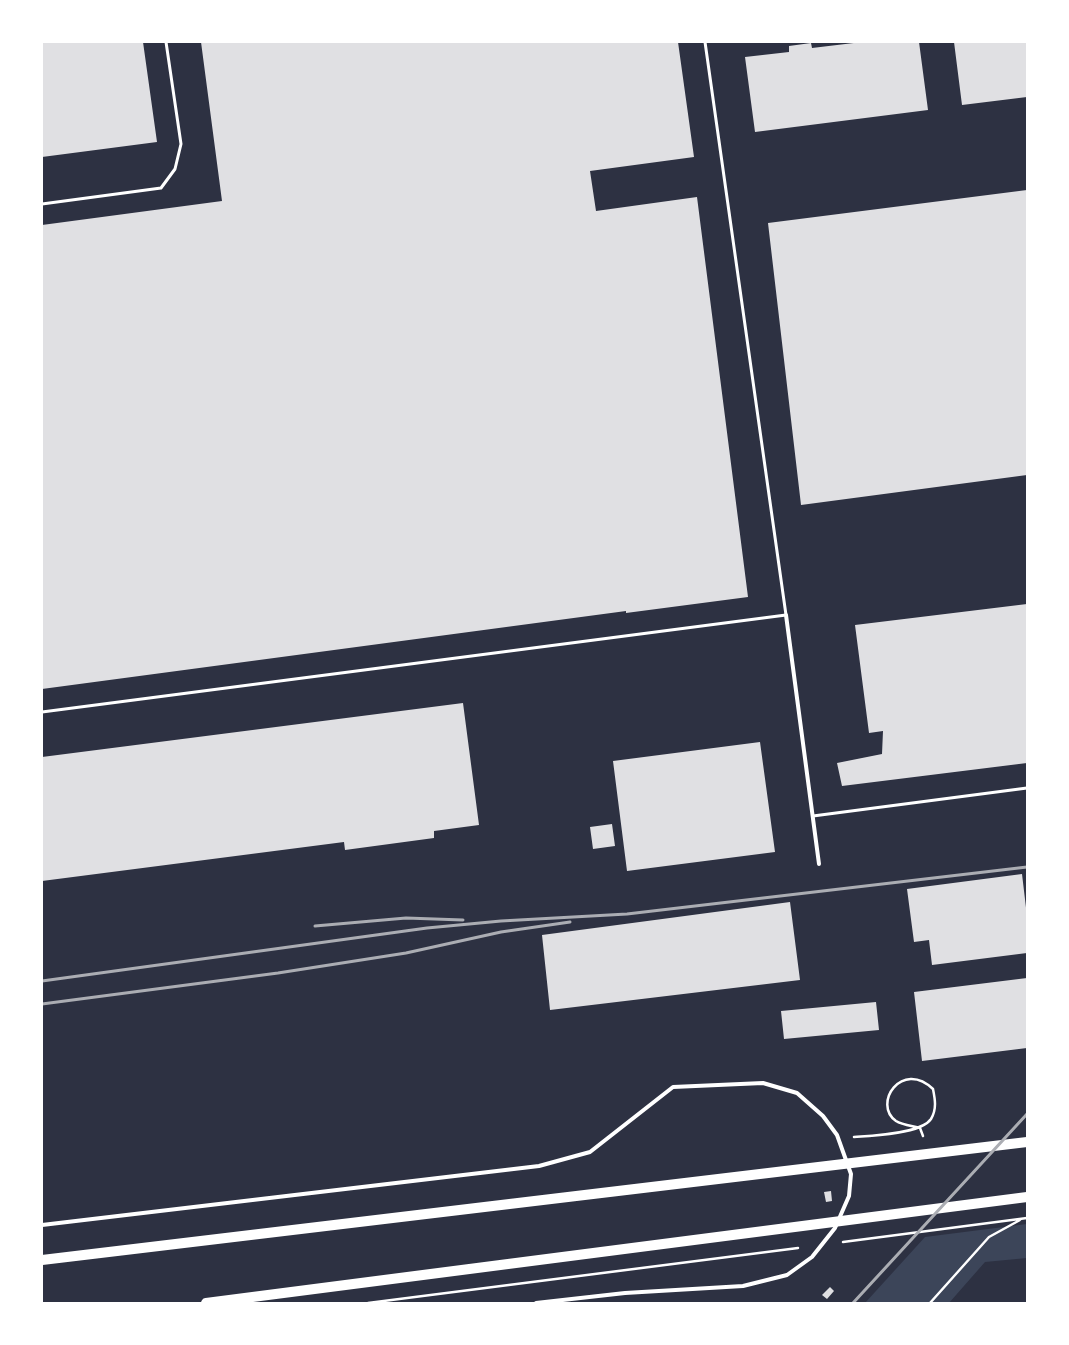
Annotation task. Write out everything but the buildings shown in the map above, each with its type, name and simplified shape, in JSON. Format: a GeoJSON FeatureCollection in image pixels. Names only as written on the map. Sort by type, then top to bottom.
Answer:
{"type":"FeatureCollection","features":[{"type":"Feature","properties":{"kind":"main road"},"geometry":{"type":"LineString","coordinates":[[42,1260],[161,1247],[1027,1142]]}},
{"type":"Feature","properties":{"kind":"main road"},"geometry":{"type":"LineString","coordinates":[[206,1303],[1027,1197]]}},
{"type":"Feature","properties":{"kind":"street"},"geometry":{"type":"LineString","coordinates":[[786,615],[819,864]]}},
{"type":"Feature","properties":{"kind":"street"},"geometry":{"type":"LineString","coordinates":[[42,1225],[539,1166],[590,1152],[673,1087],[763,1082],[796,1093],[823,1116],[839,1139],[851,1174],[849,1196],[835,1228],[812,1257],[787,1275],[743,1286],[625,1293],[536,1303]]}},
{"type":"Feature","properties":{"kind":"lane"},"geometry":{"type":"LineString","coordinates":[[42,204],[161,188],[175,169],[181,144],[166,42]]}},
{"type":"Feature","properties":{"kind":"lane"},"geometry":{"type":"LineString","coordinates":[[42,712],[786,615],[705,42]]}},
{"type":"Feature","properties":{"kind":"lane"},"geometry":{"type":"LineString","coordinates":[[813,816],[1027,788]]}},
{"type":"Feature","properties":{"kind":"path"},"geometry":{"type":"LineString","coordinates":[[839,1139],[888,1134],[921,1127],[931,1120],[936,1107],[933,1089],[928,1083],[917,1078],[900,1082],[891,1090],[888,1102],[890,1114],[897,1122],[920,1128],[923,1139]]}},
{"type":"Feature","properties":{"kind":"path"},"geometry":{"type":"LineString","coordinates":[[839,1242],[1027,1217]]}},
{"type":"Feature","properties":{"kind":"path"},"geometry":{"type":"LineString","coordinates":[[930,1303],[989,1236],[1027,1217]]}},
{"type":"Feature","properties":{"kind":"path"},"geometry":{"type":"LineString","coordinates":[[368,1303],[800,1247]]}},
{"type":"Feature","properties":{"kind":"shaded area"},"geometry":{"type":"Polygon","coordinates":[[[1027,1224],[1027,1258],[985,1262],[949,1303],[865,1303],[925,1237],[1027,1224]]]}},
{"type":"Feature","properties":{"kind":"railway"},"geometry":{"type":"LineString","coordinates":[[42,981],[427,928],[501,921],[627,914],[1027,867]]}},
{"type":"Feature","properties":{"kind":"railway"},"geometry":{"type":"LineString","coordinates":[[315,926],[406,918],[463,920]]}},
{"type":"Feature","properties":{"kind":"railway"},"geometry":{"type":"LineString","coordinates":[[42,1004],[278,973],[406,953],[501,932],[570,922]]}},
{"type":"Feature","properties":{"kind":"railway"},"geometry":{"type":"LineString","coordinates":[[853,1303],[1027,1114]]}}]}
